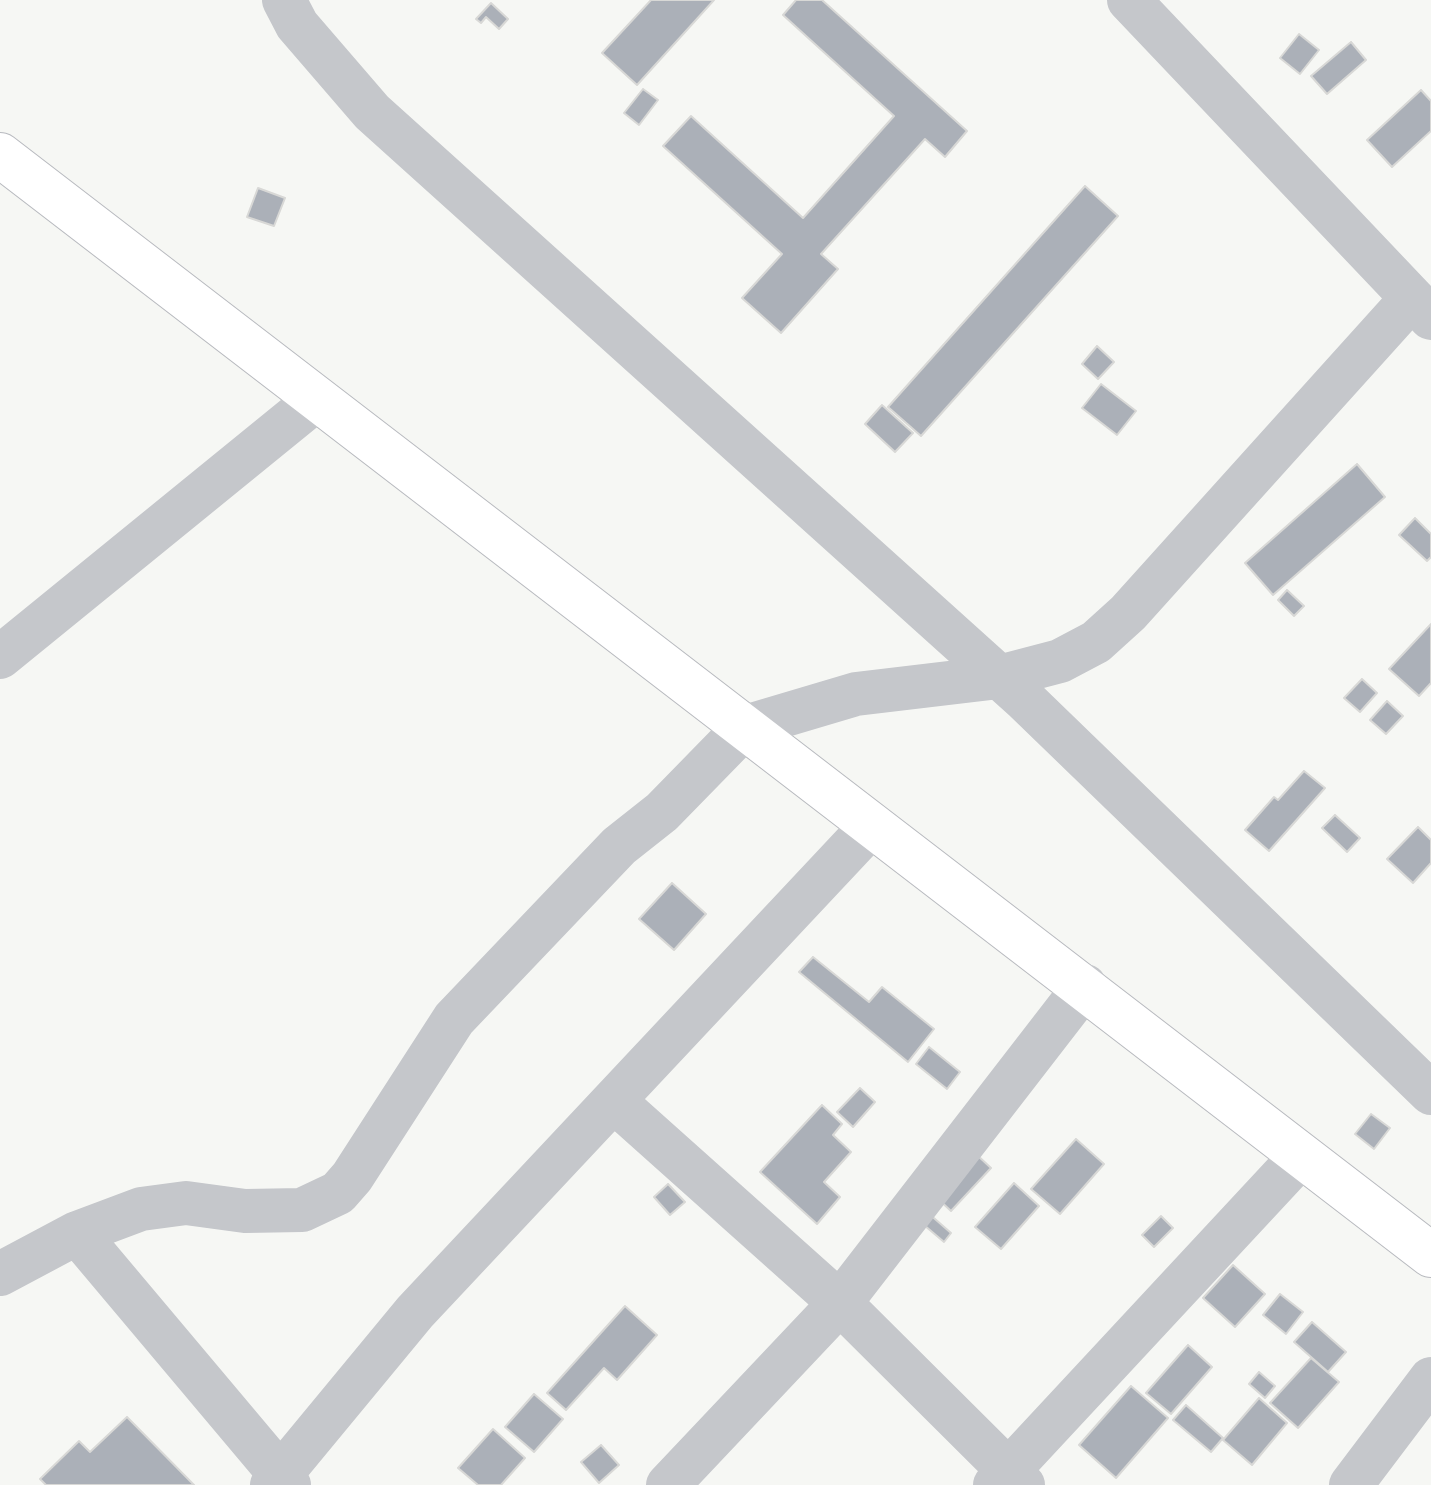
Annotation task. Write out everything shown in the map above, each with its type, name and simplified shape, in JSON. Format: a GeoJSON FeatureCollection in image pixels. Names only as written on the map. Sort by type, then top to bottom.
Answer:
{"type":"FeatureCollection","features":[{"type":"Feature","properties":{"kind":"main road"},"geometry":{"type":"LineString","coordinates":[[0,155],[1085,986],[1431,1255]]}},
{"type":"Feature","properties":{"kind":"street"},"geometry":{"type":"LineString","coordinates":[[0,1274],[77,1233],[141,1209],[186,1203],[245,1211],[302,1210],[338,1193],[352,1177],[454,1019],[609,856],[662,812],[745,727],[856,694],[999,677],[1060,661],[1096,642],[1128,613],[1421,308],[1129,0]]}},
{"type":"Feature","properties":{"kind":"street"},"geometry":{"type":"LineString","coordinates":[[301,8],[372,112],[999,677],[1431,1093]]}},
{"type":"Feature","properties":{"kind":"street"},"geometry":{"type":"LineString","coordinates":[[0,657],[317,399]]}},
{"type":"Feature","properties":{"kind":"street"},"geometry":{"type":"LineString","coordinates":[[77,1233],[281,1482],[415,1312],[872,825]]}},
{"type":"Feature","properties":{"kind":"street"},"geometry":{"type":"LineString","coordinates":[[668,1485],[840,1303],[1085,986]]}},
{"type":"Feature","properties":{"kind":"street"},"geometry":{"type":"LineString","coordinates":[[614,1101],[840,1303],[1009,1480],[1301,1156]]}},
{"type":"Feature","properties":{"kind":"street"},"geometry":{"type":"LineString","coordinates":[[1351,1485],[1431,1379]]}},
{"type":"Feature","properties":{"kind":"building"},"geometry":{"type":"Polygon","coordinates":[[[651,0],[714,0],[637,85],[602,53],[651,0]]]}},
{"type":"Feature","properties":{"kind":"building"},"geometry":{"type":"Polygon","coordinates":[[[796,0],[822,0],[967,131],[945,157],[925,139],[821,254],[838,269],[781,333],[742,298],[782,254],[663,146],[691,116],[803,218],[894,116],[783,15],[796,0]]]}},
{"type":"Feature","properties":{"kind":"building"},"geometry":{"type":"Polygon","coordinates":[[[491,3],[508,19],[499,29],[486,17],[481,23],[476,19],[491,3]]]}},
{"type":"Feature","properties":{"kind":"building"},"geometry":{"type":"Polygon","coordinates":[[[1299,34],[1319,50],[1300,74],[1280,58],[1299,34]]]}},
{"type":"Feature","properties":{"kind":"building"},"geometry":{"type":"Polygon","coordinates":[[[1351,42],[1366,60],[1327,94],[1311,76],[1351,42]]]}},
{"type":"Feature","properties":{"kind":"building"},"geometry":{"type":"Polygon","coordinates":[[[643,89],[658,100],[639,125],[624,113],[643,89]]]}},
{"type":"Feature","properties":{"kind":"building"},"geometry":{"type":"Polygon","coordinates":[[[1421,90],[1431,101],[1431,131],[1392,167],[1367,140],[1421,90]]]}},
{"type":"Feature","properties":{"kind":"building"},"geometry":{"type":"Polygon","coordinates":[[[1085,186],[1118,216],[921,436],[888,407],[1085,186]]]}},
{"type":"Feature","properties":{"kind":"building"},"geometry":{"type":"Polygon","coordinates":[[[258,188],[285,198],[274,226],[247,217],[258,188]]]}},
{"type":"Feature","properties":{"kind":"building"},"geometry":{"type":"Polygon","coordinates":[[[1097,346],[1114,362],[1098,379],[1082,364],[1097,346]]]}},
{"type":"Feature","properties":{"kind":"building"},"geometry":{"type":"Polygon","coordinates":[[[1101,384],[1136,411],[1117,435],[1082,408],[1101,384]]]}},
{"type":"Feature","properties":{"kind":"building"},"geometry":{"type":"Polygon","coordinates":[[[882,405],[913,433],[895,452],[865,424],[882,405]]]}},
{"type":"Feature","properties":{"kind":"building"},"geometry":{"type":"Polygon","coordinates":[[[1357,464],[1385,497],[1273,595],[1245,563],[1357,464]]]}},
{"type":"Feature","properties":{"kind":"building"},"geometry":{"type":"Polygon","coordinates":[[[1415,518],[1431,534],[1431,557],[1427,561],[1399,535],[1415,518]]]}},
{"type":"Feature","properties":{"kind":"building"},"geometry":{"type":"Polygon","coordinates":[[[1287,590],[1304,606],[1294,616],[1278,600],[1287,590]]]}},
{"type":"Feature","properties":{"kind":"building"},"geometry":{"type":"Polygon","coordinates":[[[1431,624],[1431,683],[1419,696],[1389,669],[1431,624]]]}},
{"type":"Feature","properties":{"kind":"building"},"geometry":{"type":"Polygon","coordinates":[[[1362,679],[1377,693],[1360,712],[1344,698],[1362,679]]]}},
{"type":"Feature","properties":{"kind":"building"},"geometry":{"type":"Polygon","coordinates":[[[1387,701],[1403,716],[1386,734],[1370,720],[1387,701]]]}},
{"type":"Feature","properties":{"kind":"building"},"geometry":{"type":"Polygon","coordinates":[[[1304,771],[1325,788],[1269,851],[1245,830],[1274,797],[1278,800],[1304,771]]]}},
{"type":"Feature","properties":{"kind":"building"},"geometry":{"type":"Polygon","coordinates":[[[1335,815],[1360,838],[1347,852],[1322,828],[1335,815]]]}},
{"type":"Feature","properties":{"kind":"building"},"geometry":{"type":"Polygon","coordinates":[[[1418,827],[1431,840],[1431,863],[1413,883],[1387,859],[1418,827]]]}},
{"type":"Feature","properties":{"kind":"building"},"geometry":{"type":"Polygon","coordinates":[[[672,883],[706,914],[674,950],[639,919],[672,883]]]}},
{"type":"Feature","properties":{"kind":"building"},"geometry":{"type":"Polygon","coordinates":[[[813,957],[869,1002],[882,987],[934,1029],[908,1062],[799,972],[813,957]]]}},
{"type":"Feature","properties":{"kind":"building"},"geometry":{"type":"Polygon","coordinates":[[[929,1047],[960,1072],[947,1089],[916,1064],[929,1047]]]}},
{"type":"Feature","properties":{"kind":"building"},"geometry":{"type":"Polygon","coordinates":[[[860,1088],[875,1102],[853,1127],[837,1112],[860,1088]]]}},
{"type":"Feature","properties":{"kind":"building"},"geometry":{"type":"Polygon","coordinates":[[[822,1105],[842,1124],[833,1135],[851,1152],[824,1182],[840,1197],[817,1224],[760,1172],[822,1105]]]}},
{"type":"Feature","properties":{"kind":"building"},"geometry":{"type":"Polygon","coordinates":[[[1371,1114],[1390,1128],[1374,1149],[1355,1134],[1371,1114]]]}},
{"type":"Feature","properties":{"kind":"building"},"geometry":{"type":"Polygon","coordinates":[[[1076,1139],[1104,1164],[1060,1214],[1031,1189],[1076,1139]]]}},
{"type":"Feature","properties":{"kind":"building"},"geometry":{"type":"Polygon","coordinates":[[[976,1154],[991,1168],[951,1211],[936,1197],[976,1154]]]}},
{"type":"Feature","properties":{"kind":"building"},"geometry":{"type":"Polygon","coordinates":[[[1014,1183],[1039,1206],[1001,1249],[975,1227],[1014,1183]]]}},
{"type":"Feature","properties":{"kind":"building"},"geometry":{"type":"Polygon","coordinates":[[[668,1184],[685,1202],[670,1215],[654,1197],[668,1184]]]}},
{"type":"Feature","properties":{"kind":"building"},"geometry":{"type":"Polygon","coordinates":[[[919,1205],[951,1233],[944,1242],[911,1214],[919,1205]]]}},
{"type":"Feature","properties":{"kind":"building"},"geometry":{"type":"Polygon","coordinates":[[[1161,1216],[1173,1228],[1154,1247],[1142,1235],[1161,1216]]]}},
{"type":"Feature","properties":{"kind":"building"},"geometry":{"type":"Polygon","coordinates":[[[1233,1265],[1265,1294],[1235,1327],[1203,1298],[1233,1265]]]}},
{"type":"Feature","properties":{"kind":"building"},"geometry":{"type":"Polygon","coordinates":[[[1280,1294],[1303,1312],[1286,1334],[1263,1315],[1280,1294]]]}},
{"type":"Feature","properties":{"kind":"building"},"geometry":{"type":"Polygon","coordinates":[[[625,1306],[657,1335],[617,1380],[604,1368],[566,1410],[547,1393],[625,1306]]]}},
{"type":"Feature","properties":{"kind":"building"},"geometry":{"type":"Polygon","coordinates":[[[1312,1322],[1346,1352],[1328,1372],[1294,1342],[1312,1322]]]}},
{"type":"Feature","properties":{"kind":"building"},"geometry":{"type":"Polygon","coordinates":[[[1188,1345],[1212,1367],[1171,1414],[1146,1393],[1188,1345]]]}},
{"type":"Feature","properties":{"kind":"building"},"geometry":{"type":"Polygon","coordinates":[[[1311,1358],[1339,1382],[1298,1428],[1270,1403],[1311,1358]]]}},
{"type":"Feature","properties":{"kind":"building"},"geometry":{"type":"Polygon","coordinates":[[[1259,1372],[1275,1386],[1265,1398],[1249,1384],[1259,1372]]]}},
{"type":"Feature","properties":{"kind":"building"},"geometry":{"type":"Polygon","coordinates":[[[1131,1386],[1168,1418],[1116,1478],[1079,1445],[1131,1386]]]}},
{"type":"Feature","properties":{"kind":"building"},"geometry":{"type":"Polygon","coordinates":[[[534,1394],[563,1419],[534,1452],[505,1427],[534,1394]]]}},
{"type":"Feature","properties":{"kind":"building"},"geometry":{"type":"Polygon","coordinates":[[[1259,1398],[1287,1423],[1252,1465],[1223,1440],[1259,1398]]]}},
{"type":"Feature","properties":{"kind":"building"},"geometry":{"type":"Polygon","coordinates":[[[1186,1405],[1223,1438],[1211,1452],[1173,1420],[1186,1405]]]}},
{"type":"Feature","properties":{"kind":"building"},"geometry":{"type":"Polygon","coordinates":[[[127,1417],[194,1485],[46,1485],[40,1479],[79,1441],[90,1452],[127,1417]]]}},
{"type":"Feature","properties":{"kind":"building"},"geometry":{"type":"Polygon","coordinates":[[[493,1429],[525,1458],[501,1485],[478,1485],[458,1468],[493,1429]]]}},
{"type":"Feature","properties":{"kind":"building"},"geometry":{"type":"Polygon","coordinates":[[[601,1445],[619,1465],[599,1483],[581,1462],[601,1445]]]}}]}
